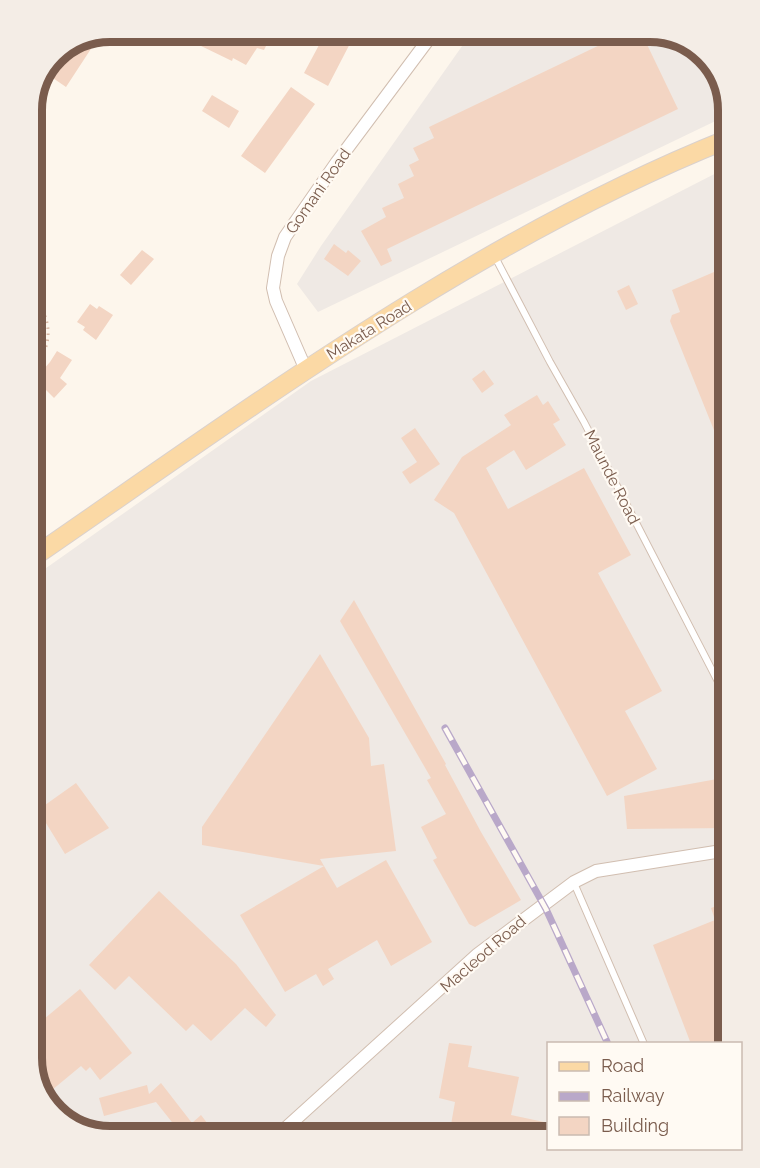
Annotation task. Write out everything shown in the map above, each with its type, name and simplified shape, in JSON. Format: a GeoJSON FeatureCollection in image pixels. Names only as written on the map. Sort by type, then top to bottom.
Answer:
{"type":"FeatureCollection","features":[{"type":"Feature","properties":{"kind":"main road","name":"Makata Road"},"geometry":{"type":"LineString","coordinates":[[42,551],[366,331],[592,200],[718,144]]}},
{"type":"Feature","properties":{"kind":"street","name":"Gomani Road"},"geometry":{"type":"LineString","coordinates":[[306,370],[276,301],[273,288],[278,256],[285,237],[337,162],[427,42]]}},
{"type":"Feature","properties":{"kind":"street","name":"Macleod Road"},"geometry":{"type":"LineString","coordinates":[[288,1126],[478,954],[574,882],[596,871],[718,852]]}},
{"type":"Feature","properties":{"kind":"lane","name":"Maunde Road"},"geometry":{"type":"LineString","coordinates":[[494,255],[584,422],[718,682]]}},
{"type":"Feature","properties":{"kind":"lane"},"geometry":{"type":"LineString","coordinates":[[574,882],[643,1042]]}},
{"type":"Feature","properties":{"kind":"path"},"geometry":{"type":"LineString","coordinates":[[42,310],[49,338],[42,355]]}},
{"type":"Feature","properties":{"kind":"shaded area"},"geometry":{"type":"Polygon","coordinates":[[[465,42],[664,43],[688,53],[695,59],[707,72],[716,92],[718,120],[318,312],[297,284],[321,246],[465,42]]]}},
{"type":"Feature","properties":{"kind":"shaded area"},"geometry":{"type":"Polygon","coordinates":[[[718,172],[718,1042],[547,1042],[547,1126],[105,1126],[80,1119],[65,1109],[53,1096],[43,1072],[42,571],[311,381],[718,172]]]}},
{"type":"Feature","properties":{"kind":"building"},"geometry":{"type":"Polygon","coordinates":[[[200,42],[245,42],[249,44],[250,42],[268,42],[264,50],[257,48],[246,65],[233,58],[232,61],[199,45],[200,42]]]}},
{"type":"Feature","properties":{"kind":"building"},"geometry":{"type":"Polygon","coordinates":[[[321,42],[351,42],[328,86],[304,73],[321,42]]]}},
{"type":"Feature","properties":{"kind":"building"},"geometry":{"type":"Polygon","coordinates":[[[606,42],[646,42],[678,109],[387,249],[392,261],[381,266],[361,231],[386,217],[382,208],[404,198],[398,184],[414,176],[409,165],[419,160],[413,148],[434,138],[429,127],[606,42]]]}},
{"type":"Feature","properties":{"kind":"building"},"geometry":{"type":"Polygon","coordinates":[[[94,44],[66,87],[51,77],[53,72],[72,53],[94,44]]]}},
{"type":"Feature","properties":{"kind":"building"},"geometry":{"type":"Polygon","coordinates":[[[700,64],[711,80],[716,92],[713,93],[700,64]]]}},
{"type":"Feature","properties":{"kind":"building"},"geometry":{"type":"Polygon","coordinates":[[[291,87],[315,104],[265,173],[241,156],[291,87]]]}},
{"type":"Feature","properties":{"kind":"building"},"geometry":{"type":"Polygon","coordinates":[[[212,95],[239,111],[229,128],[202,111],[212,95]]]}},
{"type":"Feature","properties":{"kind":"building"},"geometry":{"type":"Polygon","coordinates":[[[334,244],[346,253],[348,250],[361,261],[348,276],[324,259],[334,244]]]}},
{"type":"Feature","properties":{"kind":"building"},"geometry":{"type":"Polygon","coordinates":[[[142,250],[154,259],[131,285],[120,275],[142,250]]]}},
{"type":"Feature","properties":{"kind":"building"},"geometry":{"type":"Polygon","coordinates":[[[718,270],[718,440],[670,321],[672,315],[680,312],[672,290],[718,270]]]}},
{"type":"Feature","properties":{"kind":"building"},"geometry":{"type":"Polygon","coordinates":[[[629,285],[638,304],[626,310],[617,291],[629,285]]]}},
{"type":"Feature","properties":{"kind":"building"},"geometry":{"type":"Polygon","coordinates":[[[90,304],[97,309],[99,306],[113,315],[96,340],[83,330],[85,327],[77,322],[90,304]]]}},
{"type":"Feature","properties":{"kind":"building"},"geometry":{"type":"Polygon","coordinates":[[[57,351],[72,360],[60,378],[67,384],[54,398],[42,386],[42,371],[57,351]]]}},
{"type":"Feature","properties":{"kind":"building"},"geometry":{"type":"Polygon","coordinates":[[[484,370],[494,384],[482,393],[472,379],[484,370]]]}},
{"type":"Feature","properties":{"kind":"building"},"geometry":{"type":"Polygon","coordinates":[[[537,395],[543,405],[548,401],[560,420],[553,424],[566,445],[526,470],[514,450],[486,468],[508,509],[584,468],[631,555],[598,573],[662,691],[625,711],[657,769],[607,796],[454,513],[434,500],[462,457],[511,425],[504,415],[537,395]]]}},
{"type":"Feature","properties":{"kind":"building"},"geometry":{"type":"Polygon","coordinates":[[[415,428],[440,464],[410,484],[402,472],[417,462],[401,438],[415,428]]]}},
{"type":"Feature","properties":{"kind":"building"},"geometry":{"type":"Polygon","coordinates":[[[354,600],[446,764],[481,832],[521,900],[475,927],[469,924],[433,860],[437,858],[421,827],[446,814],[427,780],[431,778],[340,621],[354,600]]]}},
{"type":"Feature","properties":{"kind":"building"},"geometry":{"type":"Polygon","coordinates":[[[320,654],[369,738],[371,766],[384,764],[396,851],[320,859],[324,866],[202,845],[202,827],[320,654]]]}},
{"type":"Feature","properties":{"kind":"building"},"geometry":{"type":"Polygon","coordinates":[[[718,779],[718,828],[627,829],[624,796],[718,779]]]}},
{"type":"Feature","properties":{"kind":"building"},"geometry":{"type":"Polygon","coordinates":[[[76,783],[109,828],[65,854],[42,817],[42,807],[76,783]]]}},
{"type":"Feature","properties":{"kind":"building"},"geometry":{"type":"Polygon","coordinates":[[[386,860],[432,942],[391,966],[377,940],[328,969],[334,979],[323,986],[316,974],[285,992],[240,915],[324,866],[337,888],[386,860]]]}},
{"type":"Feature","properties":{"kind":"building"},"geometry":{"type":"Polygon","coordinates":[[[159,891],[236,964],[276,1015],[266,1027],[245,1008],[211,1041],[193,1024],[186,1031],[129,976],[115,990],[89,965],[159,891]]]}},
{"type":"Feature","properties":{"kind":"building"},"geometry":{"type":"Polygon","coordinates":[[[718,906],[718,1042],[690,1042],[653,945],[715,920],[711,908],[718,906]]]}},
{"type":"Feature","properties":{"kind":"building"},"geometry":{"type":"Polygon","coordinates":[[[80,989],[132,1053],[100,1080],[90,1067],[86,1071],[81,1066],[51,1091],[43,1072],[42,1021],[80,989]]]}},
{"type":"Feature","properties":{"kind":"building"},"geometry":{"type":"Polygon","coordinates":[[[449,1043],[472,1046],[468,1067],[519,1077],[511,1115],[544,1122],[543,1126],[451,1126],[455,1102],[439,1098],[449,1043]]]}},
{"type":"Feature","properties":{"kind":"building"},"geometry":{"type":"Polygon","coordinates":[[[161,1083],[192,1123],[201,1115],[209,1126],[175,1126],[156,1102],[104,1116],[99,1098],[147,1085],[149,1094],[161,1083]]]}},
{"type":"Feature","properties":{"kind":"railway"},"geometry":{"type":"LineString","coordinates":[[445,728],[546,909],[607,1042]]}}]}
